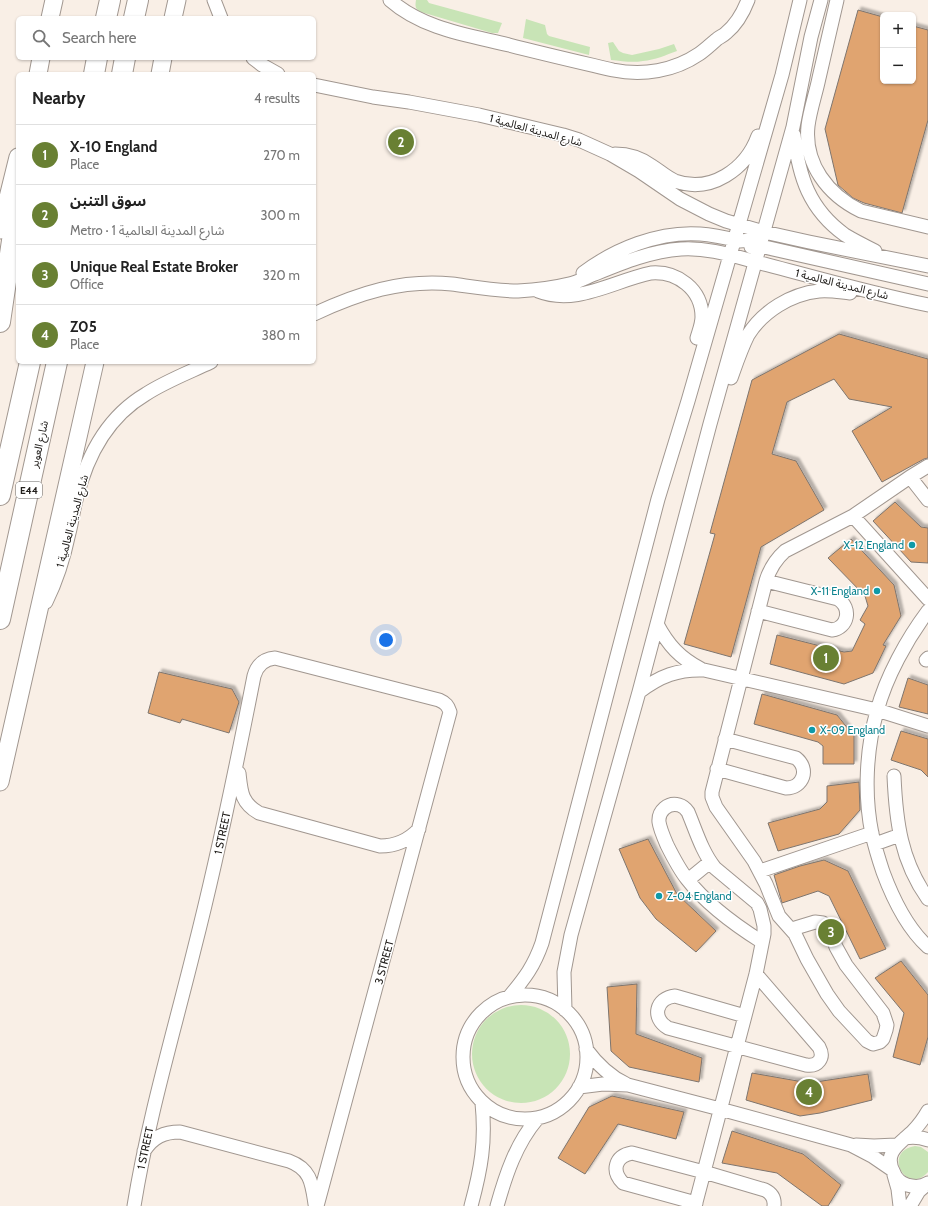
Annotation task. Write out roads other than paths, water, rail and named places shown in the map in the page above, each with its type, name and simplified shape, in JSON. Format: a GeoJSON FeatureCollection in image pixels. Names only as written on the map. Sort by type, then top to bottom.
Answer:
{"type":"FeatureCollection","features":[{"type":"Feature","properties":{"kind":"highway"},"geometry":{"type":"LineString","coordinates":[[106,16],[110,0]]}},
{"type":"Feature","properties":{"kind":"highway"},"geometry":{"type":"LineString","coordinates":[[134,16],[138,0]]}},
{"type":"Feature","properties":{"kind":"highway"},"geometry":{"type":"LineString","coordinates":[[94,72],[97,60]]}},
{"type":"Feature","properties":{"kind":"highway"},"geometry":{"type":"LineString","coordinates":[[122,72],[125,60]]}},
{"type":"Feature","properties":{"kind":"highway"},"geometry":{"type":"LineString","coordinates":[[0,322],[16,214]]}},
{"type":"Feature","properties":{"kind":"highway","name":"E44"},"geometry":{"type":"LineString","coordinates":[[0,495],[30,364]]}},
{"type":"Feature","properties":{"kind":"highway","name":"شارع العوير"},"geometry":{"type":"LineString","coordinates":[[0,619],[57,364]]}},
{"type":"Feature","properties":{"kind":"main road"},"geometry":{"type":"LineString","coordinates":[[50,16],[54,0]]}},
{"type":"Feature","properties":{"kind":"main road"},"geometry":{"type":"LineString","coordinates":[[173,16],[177,0]]}},
{"type":"Feature","properties":{"kind":"main road"},"geometry":{"type":"LineString","coordinates":[[38,72],[41,60]]}},
{"type":"Feature","properties":{"kind":"main road"},"geometry":{"type":"LineString","coordinates":[[160,72],[163,60]]}},
{"type":"Feature","properties":{"kind":"main road"},"geometry":{"type":"LineString","coordinates":[[0,230],[16,164]]}},
{"type":"Feature","properties":{"kind":"main road"},"geometry":{"type":"LineString","coordinates":[[0,782],[94,364]]}},
{"type":"Feature","properties":{"kind":"street"},"geometry":{"type":"LineString","coordinates":[[214,0],[220,16]]}},
{"type":"Feature","properties":{"kind":"street"},"geometry":{"type":"LineString","coordinates":[[390,0],[416,18],[449,31],[613,70],[636,73],[658,71],[690,60],[732,28],[743,12],[748,0]]}},
{"type":"Feature","properties":{"kind":"street"},"geometry":{"type":"LineString","coordinates":[[509,997],[530,970],[542,943],[658,499],[731,255],[782,75],[800,0]]}},
{"type":"Feature","properties":{"kind":"street"},"geometry":{"type":"LineString","coordinates":[[565,1010],[564,972],[571,935],[640,692],[710,424],[793,127],[811,38],[821,0]]}},
{"type":"Feature","properties":{"kind":"street"},"geometry":{"type":"LineString","coordinates":[[837,0],[808,125],[809,149],[816,169],[835,195],[852,207],[861,211],[928,227]]}},
{"type":"Feature","properties":{"kind":"street"},"geometry":{"type":"LineString","coordinates":[[256,60],[274,72]]}},
{"type":"Feature","properties":{"kind":"street"},"geometry":{"type":"LineString","coordinates":[[610,154],[620,154],[638,158],[647,162],[668,177],[684,183],[702,184],[718,180],[734,171],[751,152],[762,126],[770,100],[782,75]]}},
{"type":"Feature","properties":{"kind":"street","name":"شارع المدينة العالمية 1"},"geometry":{"type":"LineString","coordinates":[[316,85],[372,97],[449,109],[563,135],[584,142],[610,154],[634,168],[680,199],[709,214],[764,232]]}},
{"type":"Feature","properties":{"kind":"street"},"geometry":{"type":"LineString","coordinates":[[793,127],[797,158],[802,177],[806,189],[818,208],[831,223],[846,235],[886,257]]}},
{"type":"Feature","properties":{"kind":"street"},"geometry":{"type":"LineString","coordinates":[[569,284],[602,260],[649,240],[671,236],[700,234],[740,241],[750,240],[760,236],[764,232]]}},
{"type":"Feature","properties":{"kind":"street"},"geometry":{"type":"LineString","coordinates":[[764,232],[928,266]]}},
{"type":"Feature","properties":{"kind":"street"},"geometry":{"type":"LineString","coordinates":[[316,313],[356,296],[387,287],[435,283],[501,291],[535,290],[569,284],[645,256],[666,251],[697,249],[731,255],[747,248],[760,246],[928,284]]}},
{"type":"Feature","properties":{"kind":"street","name":"شارع المدينة العالمية 1"},"geometry":{"type":"LineString","coordinates":[[731,255],[928,305]]}},
{"type":"Feature","properties":{"kind":"street"},"geometry":{"type":"LineString","coordinates":[[535,290],[560,296],[577,295],[635,277],[658,272],[672,274],[684,281],[694,291],[702,318],[692,359],[688,401]]}},
{"type":"Feature","properties":{"kind":"street"},"geometry":{"type":"LineString","coordinates":[[710,424],[727,388],[748,335],[759,321],[786,300],[803,294],[837,291],[909,301]]}},
{"type":"Feature","properties":{"kind":"street","name":"شارع المدينة العالمية 1"},"geometry":{"type":"LineString","coordinates":[[36,618],[51,591],[62,561],[81,483],[94,450],[107,430],[122,411],[146,393],[207,364]]}},
{"type":"Feature","properties":{"kind":"street"},"geometry":{"type":"LineString","coordinates":[[792,929],[815,922],[823,923],[827,926],[846,965],[883,1013],[887,1024],[883,1039],[880,1042],[873,1044],[866,1041],[839,1011],[816,977],[792,929],[779,916],[760,870],[716,807],[712,792],[740,678],[766,581],[772,565],[778,557],[794,545],[853,516],[928,466]]}},
{"type":"Feature","properties":{"kind":"street"},"geometry":{"type":"LineString","coordinates":[[910,477],[928,500]]}},
{"type":"Feature","properties":{"kind":"street"},"geometry":{"type":"LineString","coordinates":[[853,516],[928,599]]}},
{"type":"Feature","properties":{"kind":"street"},"geometry":{"type":"LineString","coordinates":[[758,611],[832,630],[842,626],[846,619],[846,608],[842,601],[838,599],[766,581]]}},
{"type":"Feature","properties":{"kind":"street"},"geometry":{"type":"LineString","coordinates":[[928,611],[901,654],[884,690],[872,730],[868,773],[869,807],[873,839],[884,875],[897,904],[912,929],[920,940],[928,947]]}},
{"type":"Feature","properties":{"kind":"street"},"geometry":{"type":"LineString","coordinates":[[657,624],[663,635],[678,654],[688,662],[704,670]]}},
{"type":"Feature","properties":{"kind":"street","name":"1 STREET"},"geometry":{"type":"LineString","coordinates":[[134,1206],[143,1152],[170,1038],[194,952],[215,867],[238,761],[254,676],[259,665],[269,659],[281,659],[439,700],[444,702],[448,707],[450,718]]}},
{"type":"Feature","properties":{"kind":"street"},"geometry":{"type":"LineString","coordinates":[[640,692],[654,681],[671,674],[689,670],[704,670],[877,710],[928,726]]}},
{"type":"Feature","properties":{"kind":"street","name":"3 STREET"},"geometry":{"type":"LineString","coordinates":[[316,1206],[450,718]]}},
{"type":"Feature","properties":{"kind":"street"},"geometry":{"type":"LineString","coordinates":[[717,769],[786,788],[795,787],[803,776],[804,768],[800,760],[796,758],[725,738]]}},
{"type":"Feature","properties":{"kind":"street"},"geometry":{"type":"LineString","coordinates":[[238,761],[243,798],[247,804],[258,813],[380,846],[388,846],[402,842],[409,839],[420,829]]}},
{"type":"Feature","properties":{"kind":"street"},"geometry":{"type":"LineString","coordinates":[[894,776],[896,809],[900,835],[909,864],[928,899]]}},
{"type":"Feature","properties":{"kind":"street"},"geometry":{"type":"LineString","coordinates":[[762,942],[725,916],[688,880],[672,855],[659,822],[659,816],[667,806],[672,804],[679,805],[688,812],[710,862],[715,868],[757,903],[763,917],[764,926],[762,942],[756,974],[720,1109],[704,1172],[696,1204],[623,1183],[617,1175],[617,1165],[623,1156],[632,1153],[704,1172],[770,1192],[773,1197],[774,1206]]}},
{"type":"Feature","properties":{"kind":"street"},"geometry":{"type":"LineString","coordinates":[[760,870],[873,839],[900,835]]}},
{"type":"Feature","properties":{"kind":"street"},"geometry":{"type":"LineString","coordinates":[[688,880],[710,862]]}},
{"type":"Feature","properties":{"kind":"street"},"geometry":{"type":"LineString","coordinates":[[745,1016],[676,996],[664,999],[658,1009],[660,1020],[663,1025],[668,1028],[810,1066],[818,1063],[821,1059],[821,1051],[819,1048],[756,974]]}},
{"type":"Feature","properties":{"kind":"street"},"geometry":{"type":"LineString","coordinates":[[526,995],[551,1001],[565,1010],[579,1028],[585,1042],[586,1049],[586,1068],[579,1087],[570,1100],[551,1114],[537,1118],[520,1120],[496,1113],[482,1103],[469,1085],[463,1064],[464,1042],[474,1022],[481,1014],[489,1006],[499,1001],[509,997],[526,995]]}},
{"type":"Feature","properties":{"kind":"street"},"geometry":{"type":"LineString","coordinates":[[586,1049],[604,1070],[619,1081],[628,1085],[852,1145],[874,1146],[901,1142],[913,1136],[928,1140]]}},
{"type":"Feature","properties":{"kind":"street"},"geometry":{"type":"LineString","coordinates":[[579,1087],[603,1084],[628,1085]]}},
{"type":"Feature","properties":{"kind":"street"},"geometry":{"type":"LineString","coordinates":[[471,1206],[480,1169],[483,1147],[484,1125],[482,1103]]}},
{"type":"Feature","properties":{"kind":"street"},"geometry":{"type":"LineString","coordinates":[[900,1206],[891,1156],[901,1142],[920,1124],[928,1111]]}},
{"type":"Feature","properties":{"kind":"street"},"geometry":{"type":"LineString","coordinates":[[497,1206],[512,1159],[529,1128],[537,1118]]}},
{"type":"Feature","properties":{"kind":"street"},"geometry":{"type":"LineString","coordinates":[[143,1152],[158,1136],[171,1132],[180,1132],[289,1161],[301,1167],[310,1178],[316,1206]]}},
{"type":"Feature","properties":{"kind":"street"},"geometry":{"type":"LineString","coordinates":[[852,1145],[872,1156],[893,1172],[899,1180],[905,1184],[912,1186],[927,1184]]}},
{"type":"Feature","properties":{"kind":"street"},"geometry":{"type":"LineString","coordinates":[[910,1206],[919,1191],[927,1184]]}},
{"type":"Feature","properties":{"kind":"place","name":"سوق التنبن"},"geometry":{"type":"Point","coordinates":[401,142]}},
{"type":"Feature","properties":{"kind":"place","name":"X-12 England"},"geometry":{"type":"Point","coordinates":[912,545]}},
{"type":"Feature","properties":{"kind":"place","name":"X-11 England"},"geometry":{"type":"Point","coordinates":[877,591]}},
{"type":"Feature","properties":{"kind":"place","name":"X-10 England"},"geometry":{"type":"Point","coordinates":[826,658]}},
{"type":"Feature","properties":{"kind":"place","name":"X-09 England"},"geometry":{"type":"Point","coordinates":[812,730]}},
{"type":"Feature","properties":{"kind":"place","name":"Z-04 England"},"geometry":{"type":"Point","coordinates":[659,896]}},
{"type":"Feature","properties":{"kind":"place","name":"Unique Real Estate Broker"},"geometry":{"type":"Point","coordinates":[831,932]}},
{"type":"Feature","properties":{"kind":"place","name":"Z05"},"geometry":{"type":"Point","coordinates":[809,1092]}}]}
